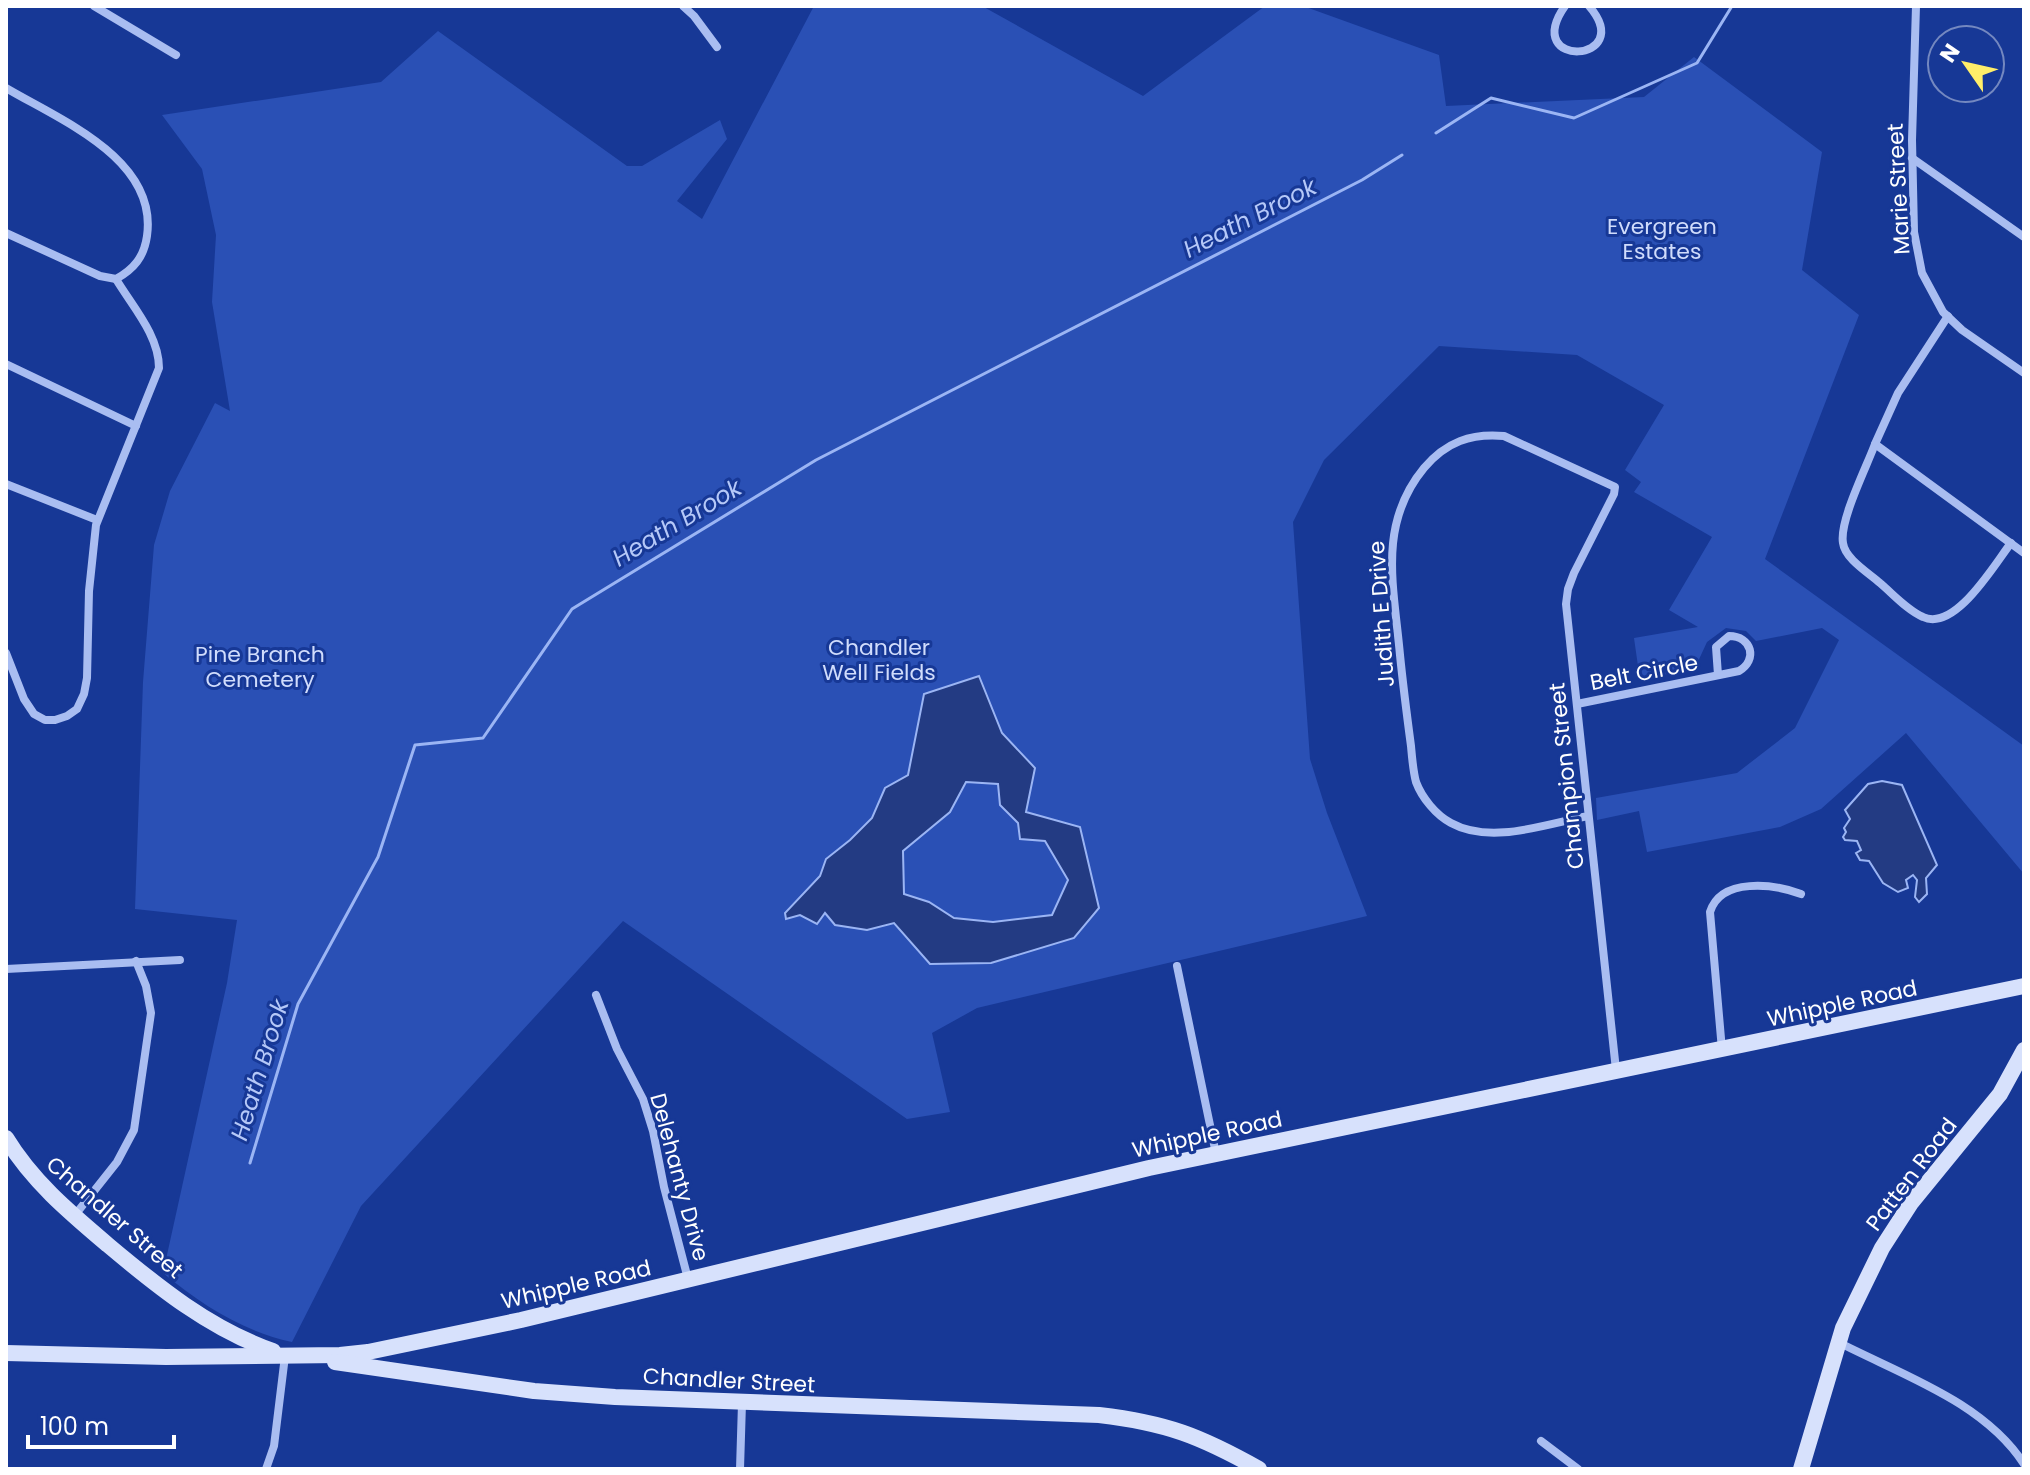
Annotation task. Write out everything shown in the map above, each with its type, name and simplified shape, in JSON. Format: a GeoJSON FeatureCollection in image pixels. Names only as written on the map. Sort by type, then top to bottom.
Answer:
{"type":"FeatureCollection","features":[{"type":"Feature","properties":{"kind":"street"},"geometry":{"type":"LineString","coordinates":[[94,6],[176,55]]}},
{"type":"Feature","properties":{"kind":"street"},"geometry":{"type":"LineString","coordinates":[[683,6],[717,47]]}},
{"type":"Feature","properties":{"kind":"street"},"geometry":{"type":"LineString","coordinates":[[1565,6],[1556,20],[1555,35],[1563,48],[1577,53],[1591,49],[1600,37],[1601,22],[1589,6]]}},
{"type":"Feature","properties":{"kind":"street","name":"Marie Street"},"geometry":{"type":"LineString","coordinates":[[1916,6],[1912,158],[1916,252],[1934,299],[1948,316],[1962,330],[2024,373]]}},
{"type":"Feature","properties":{"kind":"street"},"geometry":{"type":"LineString","coordinates":[[6,88],[108,149],[133,178],[147,215],[143,254],[135,265],[116,279],[100,276],[6,233]]}},
{"type":"Feature","properties":{"kind":"street"},"geometry":{"type":"LineString","coordinates":[[1912,158],[2024,237]]}},
{"type":"Feature","properties":{"kind":"street"},"geometry":{"type":"LineString","coordinates":[[6,653],[24,699],[34,714],[45,720],[55,720],[77,709],[87,678],[90,579],[97,520],[158,374],[159,360],[150,334],[116,279]]}},
{"type":"Feature","properties":{"kind":"street"},"geometry":{"type":"LineString","coordinates":[[1948,316],[1898,393],[1845,522],[1843,543],[1852,558],[1910,609],[1932,620],[1955,613],[2011,543]]}},
{"type":"Feature","properties":{"kind":"street"},"geometry":{"type":"LineString","coordinates":[[6,364],[136,426]]}},
{"type":"Feature","properties":{"kind":"street","name":"Judith E Drive"},"geometry":{"type":"LineString","coordinates":[[1588,816],[1512,830],[1471,831],[1450,823],[1425,799],[1416,781],[1404,697],[1392,541],[1402,500],[1416,478],[1448,445],[1463,438],[1504,436],[1615,487]]}},
{"type":"Feature","properties":{"kind":"street"},"geometry":{"type":"LineString","coordinates":[[1875,444],[2024,553]]}},
{"type":"Feature","properties":{"kind":"street"},"geometry":{"type":"LineString","coordinates":[[6,484],[97,520]]}},
{"type":"Feature","properties":{"kind":"street","name":"Champion Street"},"geometry":{"type":"LineString","coordinates":[[1615,487],[1568,589],[1567,621],[1616,1071]]}},
{"type":"Feature","properties":{"kind":"street","name":"Belt Circle"},"geometry":{"type":"LineString","coordinates":[[1577,704],[1739,671],[1748,664],[1750,646],[1741,637],[1729,636],[1716,647],[1718,675]]}},
{"type":"Feature","properties":{"kind":"street"},"geometry":{"type":"LineString","coordinates":[[1722,1050],[1710,912],[1713,904],[1723,893],[1752,887],[1785,888],[1801,894]]}},
{"type":"Feature","properties":{"kind":"street"},"geometry":{"type":"LineString","coordinates":[[6,969],[180,960]]}},
{"type":"Feature","properties":{"kind":"street"},"geometry":{"type":"LineString","coordinates":[[74,1216],[117,1162],[134,1130],[151,1013],[146,986],[136,961]]}},
{"type":"Feature","properties":{"kind":"street"},"geometry":{"type":"LineString","coordinates":[[1177,966],[1216,1154]]}},
{"type":"Feature","properties":{"kind":"street","name":"Whipple Road"},"geometry":{"type":"LineString","coordinates":[[6,1353],[340,1355],[404,1345],[1216,1154],[2024,986]]}},
{"type":"Feature","properties":{"kind":"street","name":"Delehanty Drive"},"geometry":{"type":"LineString","coordinates":[[596,995],[617,1049],[633,1075],[646,1109],[688,1280]]}},
{"type":"Feature","properties":{"kind":"street","name":"Patten Road"},"geometry":{"type":"LineString","coordinates":[[1801,1469],[1838,1342],[1862,1286],[1911,1203],[2000,1094],[2024,1050]]}},
{"type":"Feature","properties":{"kind":"street","name":"Chandler Street"},"geometry":{"type":"LineString","coordinates":[[6,1138],[29,1171],[74,1216],[182,1304],[245,1341],[285,1356],[534,1391],[742,1403],[1099,1415],[1167,1426],[1199,1438],[1256,1467]]}},
{"type":"Feature","properties":{"kind":"street"},"geometry":{"type":"LineString","coordinates":[[200,1355],[209,1345],[211,1334],[206,1318]]}},
{"type":"Feature","properties":{"kind":"street"},"geometry":{"type":"LineString","coordinates":[[1838,1342],[1972,1411],[1996,1429],[2024,1464]]}},
{"type":"Feature","properties":{"kind":"street"},"geometry":{"type":"LineString","coordinates":[[404,1345],[401,1360],[406,1373]]}},
{"type":"Feature","properties":{"kind":"street"},"geometry":{"type":"LineString","coordinates":[[266,1469],[274,1446],[285,1356]]}},
{"type":"Feature","properties":{"kind":"street"},"geometry":{"type":"LineString","coordinates":[[740,1469],[742,1403]]}},
{"type":"Feature","properties":{"kind":"street"},"geometry":{"type":"LineString","coordinates":[[1541,1441],[1578,1469]]}},
{"type":"Feature","properties":{"kind":"green space","name":"Chandler Well Fields"},"geometry":{"type":"Polygon","coordinates":[[[814,6],[982,6],[1143,96],[1265,6],[1303,6],[1439,55],[1446,106],[1644,97],[1694,57],[1822,152],[1802,270],[1859,315],[1765,559],[2024,746],[2024,874],[1906,733],[1821,809],[1780,827],[1647,852],[1639,811],[1597,820],[1596,798],[1737,773],[1795,728],[1839,640],[1822,628],[1756,641],[1746,631],[1726,628],[1707,642],[1695,668],[1640,680],[1634,638],[1698,627],[1669,610],[1712,537],[1634,492],[1641,482],[1625,470],[1664,405],[1577,355],[1439,346],[1324,460],[1293,522],[1310,759],[1327,813],[1367,916],[977,1008],[932,1033],[950,1112],[907,1119],[623,921],[361,1206],[292,1342],[239,1324],[193,1296],[163,1273],[227,983],[237,920],[135,909],[143,682],[154,545],[170,491],[215,403],[230,411],[212,302],[216,235],[202,169],[162,115],[381,82],[438,31],[627,166],[642,166],[720,120],[727,139],[677,201],[702,219],[814,6]]]}},
{"type":"Feature","properties":{"kind":"shaded area"},"geometry":{"type":"Polygon","coordinates":[[[979,676],[1002,733],[1035,768],[1026,812],[1080,827],[1099,908],[1074,938],[991,963],[930,964],[894,923],[867,930],[835,925],[825,913],[817,924],[800,915],[786,919],[785,913],[820,876],[826,859],[872,818],[885,788],[908,775],[924,694],[979,676]],[[966,782],[950,812],[903,851],[904,894],[929,902],[954,918],[993,922],[1052,915],[1068,880],[1045,841],[1020,839],[1018,823],[1000,805],[998,784],[966,782]]]}},
{"type":"Feature","properties":{"kind":"shaded area"},"geometry":{"type":"Polygon","coordinates":[[[1882,781],[1902,785],[1937,865],[1926,878],[1927,894],[1919,902],[1915,897],[1917,880],[1913,875],[1906,880],[1908,888],[1898,892],[1883,883],[1869,861],[1860,860],[1856,853],[1861,850],[1857,841],[1843,837],[1850,819],[1845,810],[1868,784],[1882,781]]]}},
{"type":"Feature","properties":{"kind":"waterway","name":"Heath Brook"},"geometry":{"type":"LineString","coordinates":[[1436,133],[1491,98],[1574,118],[1697,63],[1732,6]]}},
{"type":"Feature","properties":{"kind":"waterway","name":"Heath Brook"},"geometry":{"type":"LineString","coordinates":[[250,1163],[298,1004],[378,857],[415,745],[483,738],[572,609],[816,460],[1362,180],[1402,155]]}},
{"type":"Feature","properties":{"kind":"park label","name":"Evergreen Estates"},"geometry":{"type":"Point","coordinates":[1662,238]}},
{"type":"Feature","properties":{"kind":"park label","name":"Pine Branch Cemetery"},"geometry":{"type":"Point","coordinates":[260,666]}}]}
